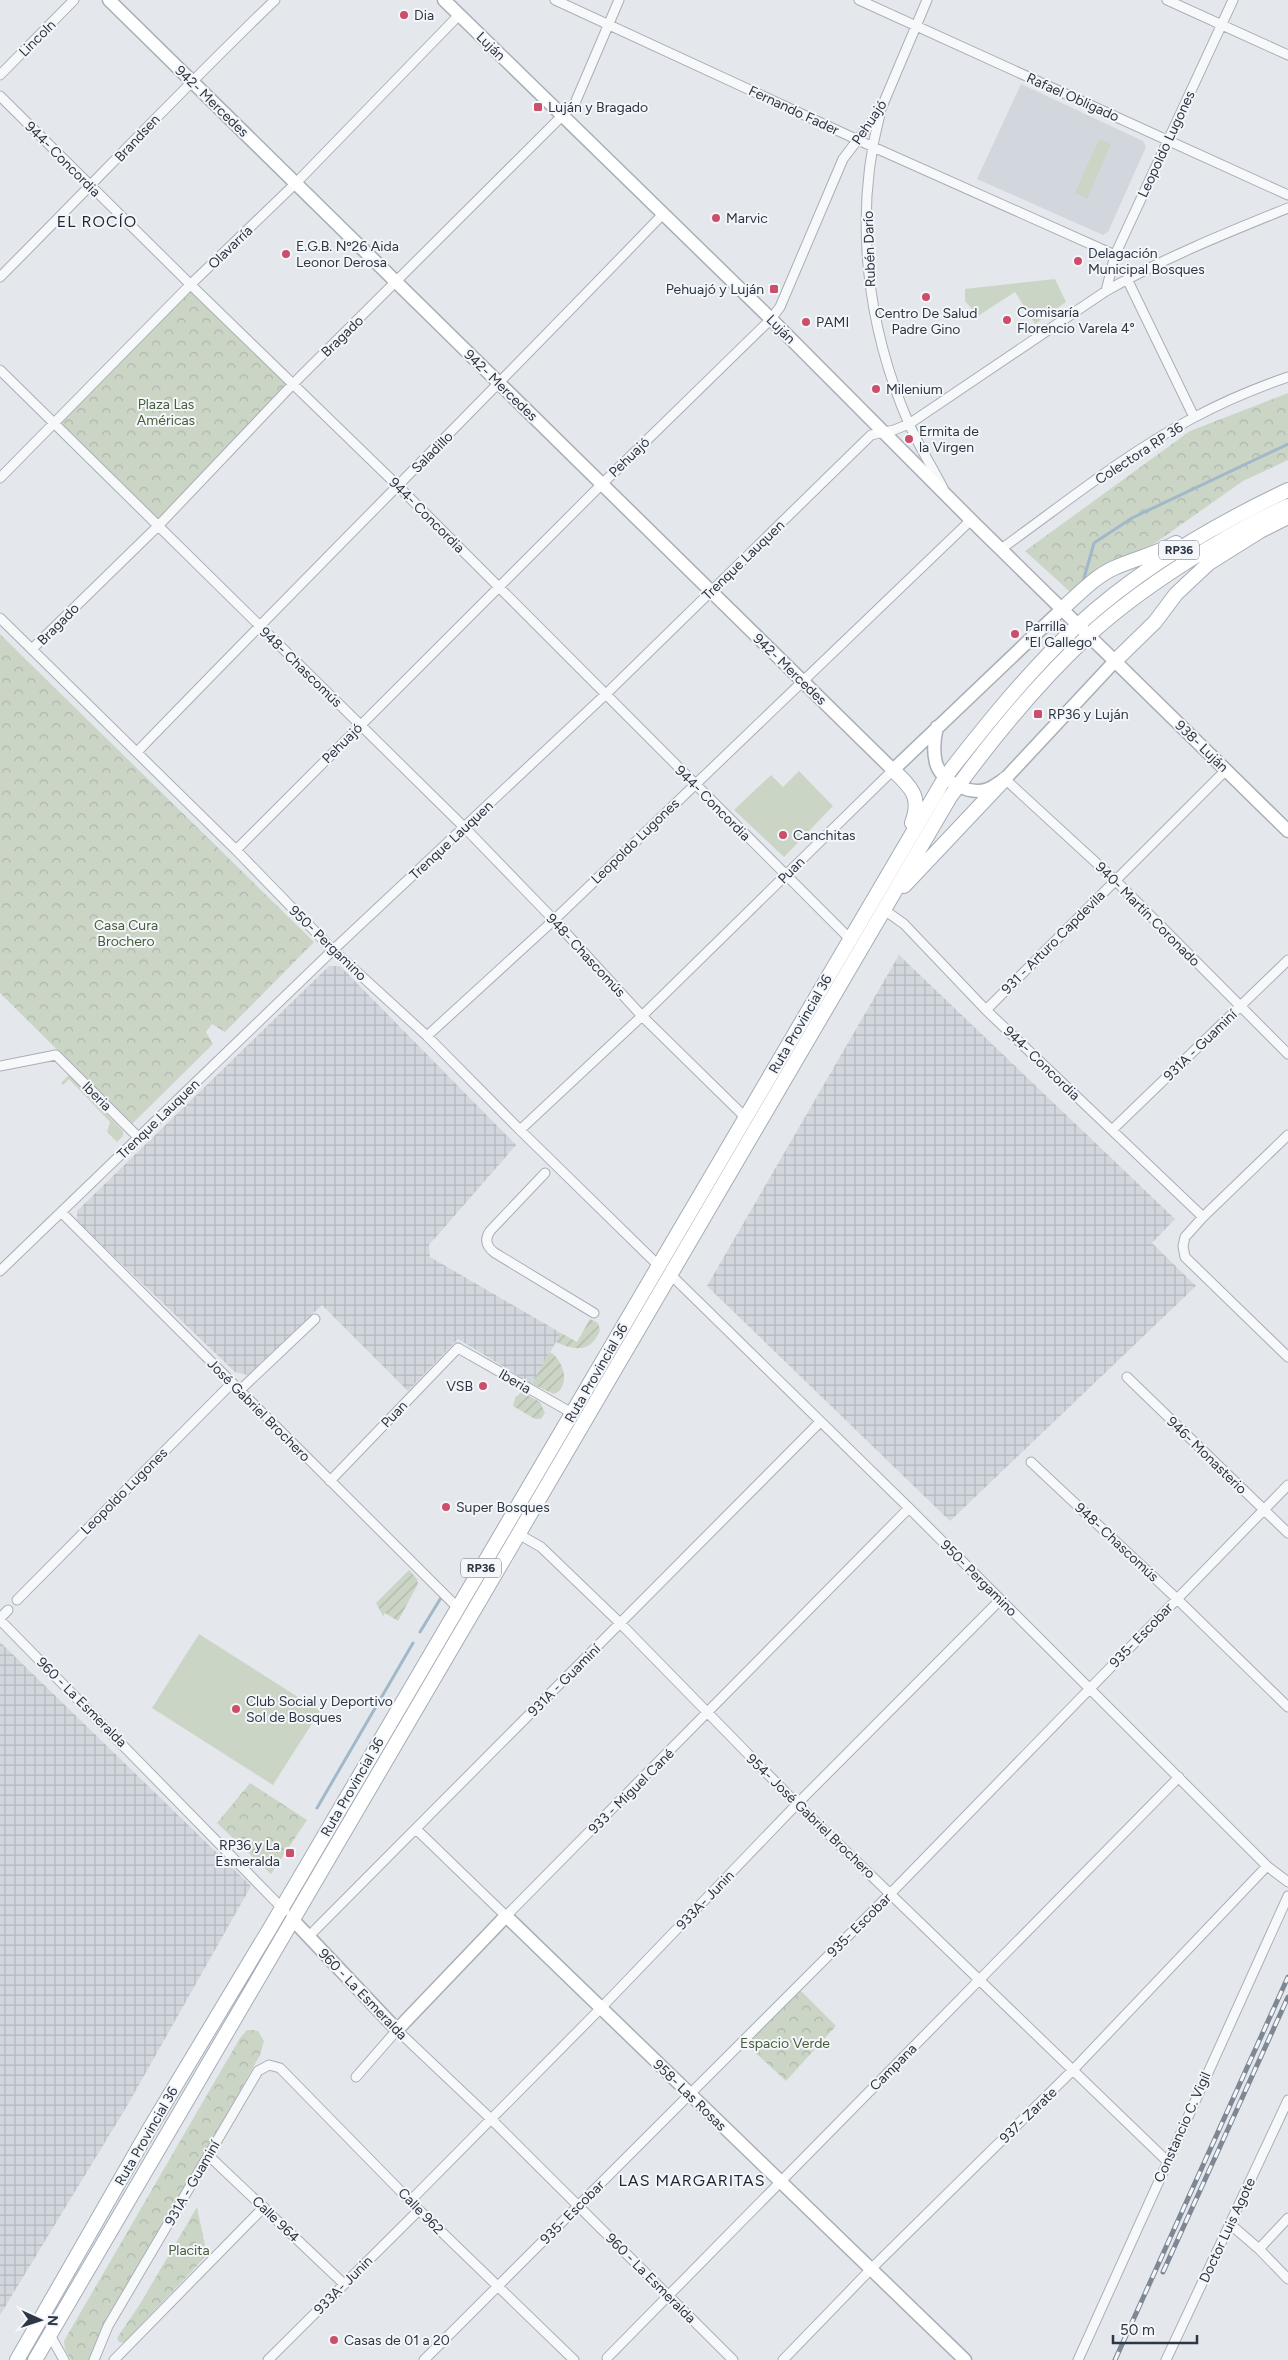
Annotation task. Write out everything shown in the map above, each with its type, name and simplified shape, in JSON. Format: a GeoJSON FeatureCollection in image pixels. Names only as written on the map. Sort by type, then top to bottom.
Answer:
{"type":"FeatureCollection","features":[{"type":"Feature","properties":{"kind":"main road","name":"942- Mercedes"},"geometry":{"type":"LineString","coordinates":[[109,0],[893,770]]}},
{"type":"Feature","properties":{"kind":"main road","name":"Luján"},"geometry":{"type":"LineString","coordinates":[[444,0],[771,319],[971,520],[1115,661]]}},
{"type":"Feature","properties":{"kind":"main road","name":"Ruta Provincial 36"},"geometry":{"type":"LineString","coordinates":[[35,2360],[292,1919],[520,1535],[746,1118],[946,776],[1019,685],[1079,625],[1148,571],[1238,515],[1288,490]]}},
{"type":"Feature","properties":{"kind":"main road","name":"Ruta Provincial 36"},"geometry":{"type":"LineString","coordinates":[[17,2360],[145,2136],[572,1413],[665,1270],[958,786],[1033,693],[1089,635],[1126,605],[1189,562],[1240,531],[1288,506]]}},
{"type":"Feature","properties":{"kind":"main road"},"geometry":{"type":"LineString","coordinates":[[1062,609],[1096,579],[1114,568],[1150,556],[1220,520],[1238,515]]}},
{"type":"Feature","properties":{"kind":"main road"},"geometry":{"type":"LineString","coordinates":[[883,909],[1115,661],[1155,622],[1176,594],[1209,563],[1260,531],[1288,517]]}},
{"type":"Feature","properties":{"kind":"main road","name":"Puan"},"geometry":{"type":"LineString","coordinates":[[893,770],[1062,609]]}},
{"type":"Feature","properties":{"kind":"main road","name":"938- Luján"},"geometry":{"type":"LineString","coordinates":[[1115,661],[1288,831]]}},
{"type":"Feature","properties":{"kind":"main road"},"geometry":{"type":"LineString","coordinates":[[937,727],[934,740],[936,762],[946,776],[958,786],[966,790],[986,790],[1004,779]]}},
{"type":"Feature","properties":{"kind":"main road"},"geometry":{"type":"LineString","coordinates":[[893,770],[913,792],[916,807],[899,855]]}},
{"type":"Feature","properties":{"kind":"main road","name":"958- Las Rosas"},"geometry":{"type":"LineString","coordinates":[[506,1916],[871,2269],[960,2358]]}},
{"type":"Feature","properties":{"kind":"main road","name":"933 - Miguel Cané"},"geometry":{"type":"LineString","coordinates":[[397,2030],[506,1916]]}},
{"type":"Feature","properties":{"kind":"main road","name":"960 - La Esmeralda"},"geometry":{"type":"LineString","coordinates":[[292,1919],[397,2030]]}},
{"type":"Feature","properties":{"kind":"street","name":"Lincoln"},"geometry":{"type":"LineString","coordinates":[[0,75],[74,0]]}},
{"type":"Feature","properties":{"kind":"street","name":"Brandsen"},"geometry":{"type":"LineString","coordinates":[[0,277],[91,187],[191,80],[274,0]]}},
{"type":"Feature","properties":{"kind":"street","name":"Fernando Fader"},"geometry":{"type":"LineString","coordinates":[[555,0],[871,146],[1115,255]]}},
{"type":"Feature","properties":{"kind":"street","name":"Bragado"},"geometry":{"type":"LineString","coordinates":[[32,649],[159,525],[293,384],[563,116],[574,103],[619,0]]}},
{"type":"Feature","properties":{"kind":"street","name":"Rafael Obligado"},"geometry":{"type":"LineString","coordinates":[[858,0],[1288,195]]}},
{"type":"Feature","properties":{"kind":"street","name":"Pehuajó"},"geometry":{"type":"LineString","coordinates":[[236,850],[499,586],[771,319],[780,307],[843,159],[881,109],[927,0]]}},
{"type":"Feature","properties":{"kind":"street"},"geometry":{"type":"LineString","coordinates":[[1167,0],[1288,54]]}},
{"type":"Feature","properties":{"kind":"street","name":"Leopoldo Lugones"},"geometry":{"type":"LineString","coordinates":[[1106,291],[1115,255],[1233,0]]}},
{"type":"Feature","properties":{"kind":"street","name":"Olavarría"},"geometry":{"type":"LineString","coordinates":[[0,478],[190,285],[296,184],[459,15]]}},
{"type":"Feature","properties":{"kind":"street","name":"944- Concordia"},"geometry":{"type":"LineString","coordinates":[[0,96],[190,285],[499,586],[850,939]]}},
{"type":"Feature","properties":{"kind":"street","name":"Rubén Darío"},"geometry":{"type":"LineString","coordinates":[[881,109],[871,146],[866,220],[871,295],[886,361],[909,424],[946,495]]}},
{"type":"Feature","properties":{"kind":"street","name":"Trenque Lauquen"},"geometry":{"type":"LineString","coordinates":[[0,1271],[333,950],[606,694],[871,435],[909,424],[1106,291],[1127,279],[1204,242],[1288,208]]}},
{"type":"Feature","properties":{"kind":"street","name":"Saladillo"},"geometry":{"type":"LineString","coordinates":[[137,752],[259,626],[500,384],[663,214]]}},
{"type":"Feature","properties":{"kind":"street"},"geometry":{"type":"LineString","coordinates":[[1127,279],[1194,417]]}},
{"type":"Feature","properties":{"kind":"street","name":"948- Chascomús"},"geometry":{"type":"LineString","coordinates":[[0,370],[361,724],[554,920],[642,1016],[746,1118]]}},
{"type":"Feature","properties":{"kind":"street","name":"Colectora RP 36"},"geometry":{"type":"LineString","coordinates":[[1001,549],[1127,458],[1194,417],[1288,377]]}},
{"type":"Feature","properties":{"kind":"street","name":"Leopoldo Lugones"},"geometry":{"type":"LineString","coordinates":[[427,1036],[554,920],[802,680],[971,520]]}},
{"type":"Feature","properties":{"kind":"street","name":"950- Pergamino"},"geometry":{"type":"LineString","coordinates":[[0,618],[236,850],[333,950],[427,1036],[520,1130],[909,1508],[1267,1866],[1288,1882]]}},
{"type":"Feature","properties":{"kind":"street","name":"Puan"},"geometry":{"type":"LineString","coordinates":[[520,1130],[642,1016],[893,770]]}},
{"type":"Feature","properties":{"kind":"street","name":"931 - Arturo Capdevila"},"geometry":{"type":"LineString","coordinates":[[986,1010],[1226,770]]}},
{"type":"Feature","properties":{"kind":"street","name":"940- Martín Coronado"},"geometry":{"type":"LineString","coordinates":[[1004,779],[1115,880],[1288,1054]]}},
{"type":"Feature","properties":{"kind":"street","name":"944- Concordia"},"geometry":{"type":"LineString","coordinates":[[883,909],[904,924],[986,1010],[1203,1217]]}},
{"type":"Feature","properties":{"kind":"street","name":"931A - Guaminí"},"geometry":{"type":"LineString","coordinates":[[1112,1130],[1288,960]]}},
{"type":"Feature","properties":{"kind":"street","name":"Iberia"},"geometry":{"type":"LineString","coordinates":[[0,1066],[56,1055],[139,1138]]}},
{"type":"Feature","properties":{"kind":"street"},"geometry":{"type":"LineString","coordinates":[[1288,1135],[1203,1217],[1185,1237],[1183,1246],[1185,1257],[1288,1357]]}},
{"type":"Feature","properties":{"kind":"street"},"geometry":{"type":"LineString","coordinates":[[545,1173],[488,1234],[486,1240],[488,1246],[495,1253],[594,1313]]}},
{"type":"Feature","properties":{"kind":"street","name":"José Gabriel Brochero"},"geometry":{"type":"LineString","coordinates":[[60,1212],[458,1608]]}},
{"type":"Feature","properties":{"kind":"street"},"geometry":{"type":"LineString","coordinates":[[239,1391],[315,1319]]}},
{"type":"Feature","properties":{"kind":"street","name":"Puan"},"geometry":{"type":"LineString","coordinates":[[330,1481],[458,1348]]}},
{"type":"Feature","properties":{"kind":"street","name":"Iberia"},"geometry":{"type":"LineString","coordinates":[[458,1348],[572,1413]]}},
{"type":"Feature","properties":{"kind":"street","name":"946- Monasterio"},"geometry":{"type":"LineString","coordinates":[[1127,1377],[1288,1533]]}},
{"type":"Feature","properties":{"kind":"street","name":"Leopoldo Lugones"},"geometry":{"type":"LineString","coordinates":[[17,1600],[232,1383]]}},
{"type":"Feature","properties":{"kind":"street","name":"931A - Guaminí"},"geometry":{"type":"LineString","coordinates":[[308,1937],[820,1422]]}},
{"type":"Feature","properties":{"kind":"street","name":"948- Chascomús"},"geometry":{"type":"LineString","coordinates":[[1031,1462],[1176,1598],[1288,1707]]}},
{"type":"Feature","properties":{"kind":"street","name":"935- Escobar"},"geometry":{"type":"LineString","coordinates":[[424,2360],[891,1893],[1288,1484]]}},
{"type":"Feature","properties":{"kind":"street","name":"933 - Miguel Cané"},"geometry":{"type":"LineString","coordinates":[[506,1916],[708,1714],[909,1508]]}},
{"type":"Feature","properties":{"kind":"street","name":"954- José Gabriel Brochero"},"geometry":{"type":"LineString","coordinates":[[520,1535],[541,1547],[620,1623],[797,1804],[1167,2161]]}},
{"type":"Feature","properties":{"kind":"street","name":"933A- Junin"},"geometry":{"type":"LineString","coordinates":[[411,2200],[601,2008],[797,1804],[1000,1600]]}},
{"type":"Feature","properties":{"kind":"street"},"geometry":{"type":"LineString","coordinates":[[0,1619],[8,1610]]}},
{"type":"Feature","properties":{"kind":"street","name":"960 - La Esmeralda"},"geometry":{"type":"LineString","coordinates":[[0,1619],[282,1906],[292,1919]]}},
{"type":"Feature","properties":{"kind":"street","name":"Campana"},"geometry":{"type":"LineString","coordinates":[[607,2358],[1179,1777]]}},
{"type":"Feature","properties":{"kind":"street","name":"958- Las Rosas"},"geometry":{"type":"LineString","coordinates":[[416,1829],[506,1916]]}},
{"type":"Feature","properties":{"kind":"street","name":"937- Zarate"},"geometry":{"type":"LineString","coordinates":[[783,2360],[871,2269],[1073,2070],[1267,1866]]}},
{"type":"Feature","properties":{"kind":"street","name":"Constancio C. Vigil"},"geometry":{"type":"LineString","coordinates":[[1078,2360],[1288,1896]]}},
{"type":"Feature","properties":{"kind":"street","name":"933 - Miguel Cané"},"geometry":{"type":"LineString","coordinates":[[356,2077],[397,2030]]}},
{"type":"Feature","properties":{"kind":"street","name":"960 - La Esmeralda"},"geometry":{"type":"LineString","coordinates":[[397,2030],[491,2120],[733,2360]]}},
{"type":"Feature","properties":{"kind":"street","name":"931A - Guaminí"},"geometry":{"type":"LineString","coordinates":[[94,2360],[108,2326],[208,2155],[258,2071],[268,2065]]}},
{"type":"Feature","properties":{"kind":"street","name":"Calle 962"},"geometry":{"type":"LineString","coordinates":[[268,2065],[280,2068],[419,2210],[574,2360]]}},
{"type":"Feature","properties":{"kind":"street","name":"Doctor Luis Agote"},"geometry":{"type":"LineString","coordinates":[[1166,2360],[1288,2100]]}},
{"type":"Feature","properties":{"kind":"street","name":"Calle 964"},"geometry":{"type":"LineString","coordinates":[[208,2155],[344,2284]]}},
{"type":"Feature","properties":{"kind":"street"},"geometry":{"type":"LineString","coordinates":[[114,2360],[264,2208]]}},
{"type":"Feature","properties":{"kind":"street","name":"933A- Junin"},"geometry":{"type":"LineString","coordinates":[[268,2360],[419,2210]]}},
{"type":"Feature","properties":{"kind":"street"},"geometry":{"type":"LineString","coordinates":[[1259,2249],[1288,2218]]}},
{"type":"Feature","properties":{"kind":"street"},"geometry":{"type":"LineString","coordinates":[[1230,2224],[1259,2249],[1288,2279]]}},
{"type":"Feature","properties":{"kind":"street"},"geometry":{"type":"LineString","coordinates":[[50,2335],[64,2360]]}},
{"type":"Feature","properties":{"kind":"street"},"geometry":{"type":"LineString","coordinates":[[102,2343],[104,2353],[110,2360]]}},
{"type":"Feature","properties":{"kind":"shaded area"},"geometry":{"type":"Polygon","coordinates":[[[1021,84],[1143,141],[1146,147],[1108,232],[1103,235],[977,179],[1021,84]]]}},
{"type":"Feature","properties":{"kind":"shaded area"},"geometry":{"type":"Polygon","coordinates":[[[899,955],[1175,1219],[1152,1243],[1196,1286],[950,1521],[707,1286],[899,955]]]}},
{"type":"Feature","properties":{"kind":"shaded area"},"geometry":{"type":"Polygon","coordinates":[[[329,966],[340,966],[516,1145],[429,1245],[430,1257],[561,1333],[532,1384],[458,1339],[408,1391],[322,1305],[248,1375],[235,1372],[77,1221],[77,1211],[329,966]]]}},
{"type":"Feature","properties":{"kind":"shaded area"},"geometry":{"type":"Polygon","coordinates":[[[0,1642],[251,1886],[127,2106],[0,2315],[0,1642]]]}},
{"type":"Feature","properties":{"kind":"green space"},"geometry":{"type":"Polygon","coordinates":[[[1099,139],[1111,144],[1087,199],[1075,193],[1099,139]]]}},
{"type":"Feature","properties":{"kind":"green space"},"geometry":{"type":"Polygon","coordinates":[[[1055,279],[1066,302],[1035,324],[1015,292],[978,316],[965,301],[965,289],[1055,279]]]}},
{"type":"Feature","properties":{"kind":"green space","name":"Plaza Las Américas"},"geometry":{"type":"Polygon","coordinates":[[[190,285],[293,384],[159,525],[54,423],[190,285]]]}},
{"type":"Feature","properties":{"kind":"green space"},"geometry":{"type":"Polygon","coordinates":[[[1288,393],[1288,460],[1243,481],[1077,598],[1025,551],[1190,431],[1288,393]]]}},
{"type":"Feature","properties":{"kind":"green space","name":"Casa Cura Brochero"},"geometry":{"type":"Polygon","coordinates":[[[0,634],[314,942],[225,1032],[212,1024],[206,1032],[213,1044],[132,1124],[0,993],[0,634]]]}},
{"type":"Feature","properties":{"kind":"green space","name":"Canchitas"},"geometry":{"type":"Polygon","coordinates":[[[799,771],[833,806],[784,857],[734,810],[771,775],[783,787],[799,771]]]}},
{"type":"Feature","properties":{"kind":"green space"},"geometry":{"type":"Polygon","coordinates":[[[69,1075],[123,1131],[123,1136],[117,1142],[107,1132],[110,1122],[69,1079],[63,1085],[61,1083],[69,1075]]]}},
{"type":"Feature","properties":{"kind":"green space"},"geometry":{"type":"Polygon","coordinates":[[[590,1319],[598,1323],[600,1330],[592,1343],[582,1348],[576,1348],[556,1342],[561,1333],[577,1342],[590,1319]]]}},
{"type":"Feature","properties":{"kind":"green space"},"geometry":{"type":"Polygon","coordinates":[[[550,1352],[559,1361],[564,1373],[563,1385],[554,1394],[532,1384],[550,1352]]]}},
{"type":"Feature","properties":{"kind":"green space"},"geometry":{"type":"Polygon","coordinates":[[[522,1392],[540,1402],[545,1413],[541,1419],[535,1419],[513,1406],[515,1398],[522,1392]]]}},
{"type":"Feature","properties":{"kind":"green space"},"geometry":{"type":"Polygon","coordinates":[[[409,1570],[417,1579],[418,1584],[398,1621],[385,1613],[383,1616],[376,1603],[409,1570]]]}},
{"type":"Feature","properties":{"kind":"green space","name":"Club Social y Deportivo Sol de Bosques"},"geometry":{"type":"Polygon","coordinates":[[[199,1634],[320,1711],[273,1785],[152,1708],[199,1634]]]}},
{"type":"Feature","properties":{"kind":"green space"},"geometry":{"type":"Polygon","coordinates":[[[250,1783],[307,1820],[271,1874],[217,1823],[250,1783]]]}},
{"type":"Feature","properties":{"kind":"green space","name":"Espacio Verde"},"geometry":{"type":"Polygon","coordinates":[[[800,1990],[836,2026],[786,2081],[746,2044],[800,1990]]]}},
{"type":"Feature","properties":{"kind":"green space"},"geometry":{"type":"Polygon","coordinates":[[[247,2030],[258,2031],[264,2041],[260,2055],[90,2360],[71,2360],[65,2349],[64,2341],[240,2038],[247,2030]]]}},
{"type":"Feature","properties":{"kind":"green space","name":"Placita"},"geometry":{"type":"Polygon","coordinates":[[[197,2207],[207,2255],[124,2343],[119,2342],[117,2338],[140,2304],[197,2207]]]}},
{"type":"Feature","properties":{"kind":"waterway"},"geometry":{"type":"LineString","coordinates":[[1082,585],[1094,543],[1132,518],[1288,444]]}},
{"type":"Feature","properties":{"kind":"waterway"},"geometry":{"type":"LineString","coordinates":[[420,1632],[442,1596]]}},
{"type":"Feature","properties":{"kind":"waterway"},"geometry":{"type":"LineString","coordinates":[[317,1808],[413,1643]]}},
{"type":"Feature","properties":{"kind":"railway"},"geometry":{"type":"LineString","coordinates":[[1115,2360],[1288,1977]]}},
{"type":"Feature","properties":{"kind":"railway"},"geometry":{"type":"LineString","coordinates":[[1163,2272],[1288,1997]]}},
{"type":"Feature","properties":{"kind":"place","name":"Dia"},"geometry":{"type":"Point","coordinates":[404,15]}},
{"type":"Feature","properties":{"kind":"place","name":"Luján y Bragado"},"geometry":{"type":"Point","coordinates":[538,107]}},
{"type":"Feature","properties":{"kind":"place","name":"Marvic"},"geometry":{"type":"Point","coordinates":[716,218]}},
{"type":"Feature","properties":{"kind":"place","name":"E.G.B. Nº26 Aida Leonor Derosa"},"geometry":{"type":"Point","coordinates":[286,254]}},
{"type":"Feature","properties":{"kind":"place","name":"Delagación Municipal Bosques"},"geometry":{"type":"Point","coordinates":[1078,261]}},
{"type":"Feature","properties":{"kind":"place","name":"Pehuajó y Luján"},"geometry":{"type":"Point","coordinates":[774,289]}},
{"type":"Feature","properties":{"kind":"place","name":"Centro De Salud Padre Gino"},"geometry":{"type":"Point","coordinates":[926,297]}},
{"type":"Feature","properties":{"kind":"place","name":"Comisaría Florencio Varela 4°"},"geometry":{"type":"Point","coordinates":[1007,320]}},
{"type":"Feature","properties":{"kind":"place","name":"PAMI"},"geometry":{"type":"Point","coordinates":[806,322]}},
{"type":"Feature","properties":{"kind":"place","name":"Milenium"},"geometry":{"type":"Point","coordinates":[876,389]}},
{"type":"Feature","properties":{"kind":"place","name":"Ermita de la Virgen"},"geometry":{"type":"Point","coordinates":[909,439]}},
{"type":"Feature","properties":{"kind":"place","name":"Parrilla \"El Gallego\""},"geometry":{"type":"Point","coordinates":[1015,634]}},
{"type":"Feature","properties":{"kind":"place","name":"RP36 y Luján"},"geometry":{"type":"Point","coordinates":[1038,714]}},
{"type":"Feature","properties":{"kind":"place","name":"Canchitas"},"geometry":{"type":"Point","coordinates":[783,835]}},
{"type":"Feature","properties":{"kind":"place","name":"VSB"},"geometry":{"type":"Point","coordinates":[483,1386]}},
{"type":"Feature","properties":{"kind":"place","name":"Super Bosques"},"geometry":{"type":"Point","coordinates":[446,1507]}},
{"type":"Feature","properties":{"kind":"place","name":"Club Social y Deportivo Sol de Bosques"},"geometry":{"type":"Point","coordinates":[236,1709]}},
{"type":"Feature","properties":{"kind":"place","name":"RP36 y La Esmeralda"},"geometry":{"type":"Point","coordinates":[290,1853]}},
{"type":"Feature","properties":{"kind":"place","name":"Casas de 01 a 20"},"geometry":{"type":"Point","coordinates":[334,2340]}},
{"type":"Feature","properties":{"kind":"district","name":"EL ROCÍO"},"geometry":{"type":"Point","coordinates":[97,221]}},
{"type":"Feature","properties":{"kind":"district","name":"LAS MARGARITAS"},"geometry":{"type":"Point","coordinates":[692,2180]}}]}
